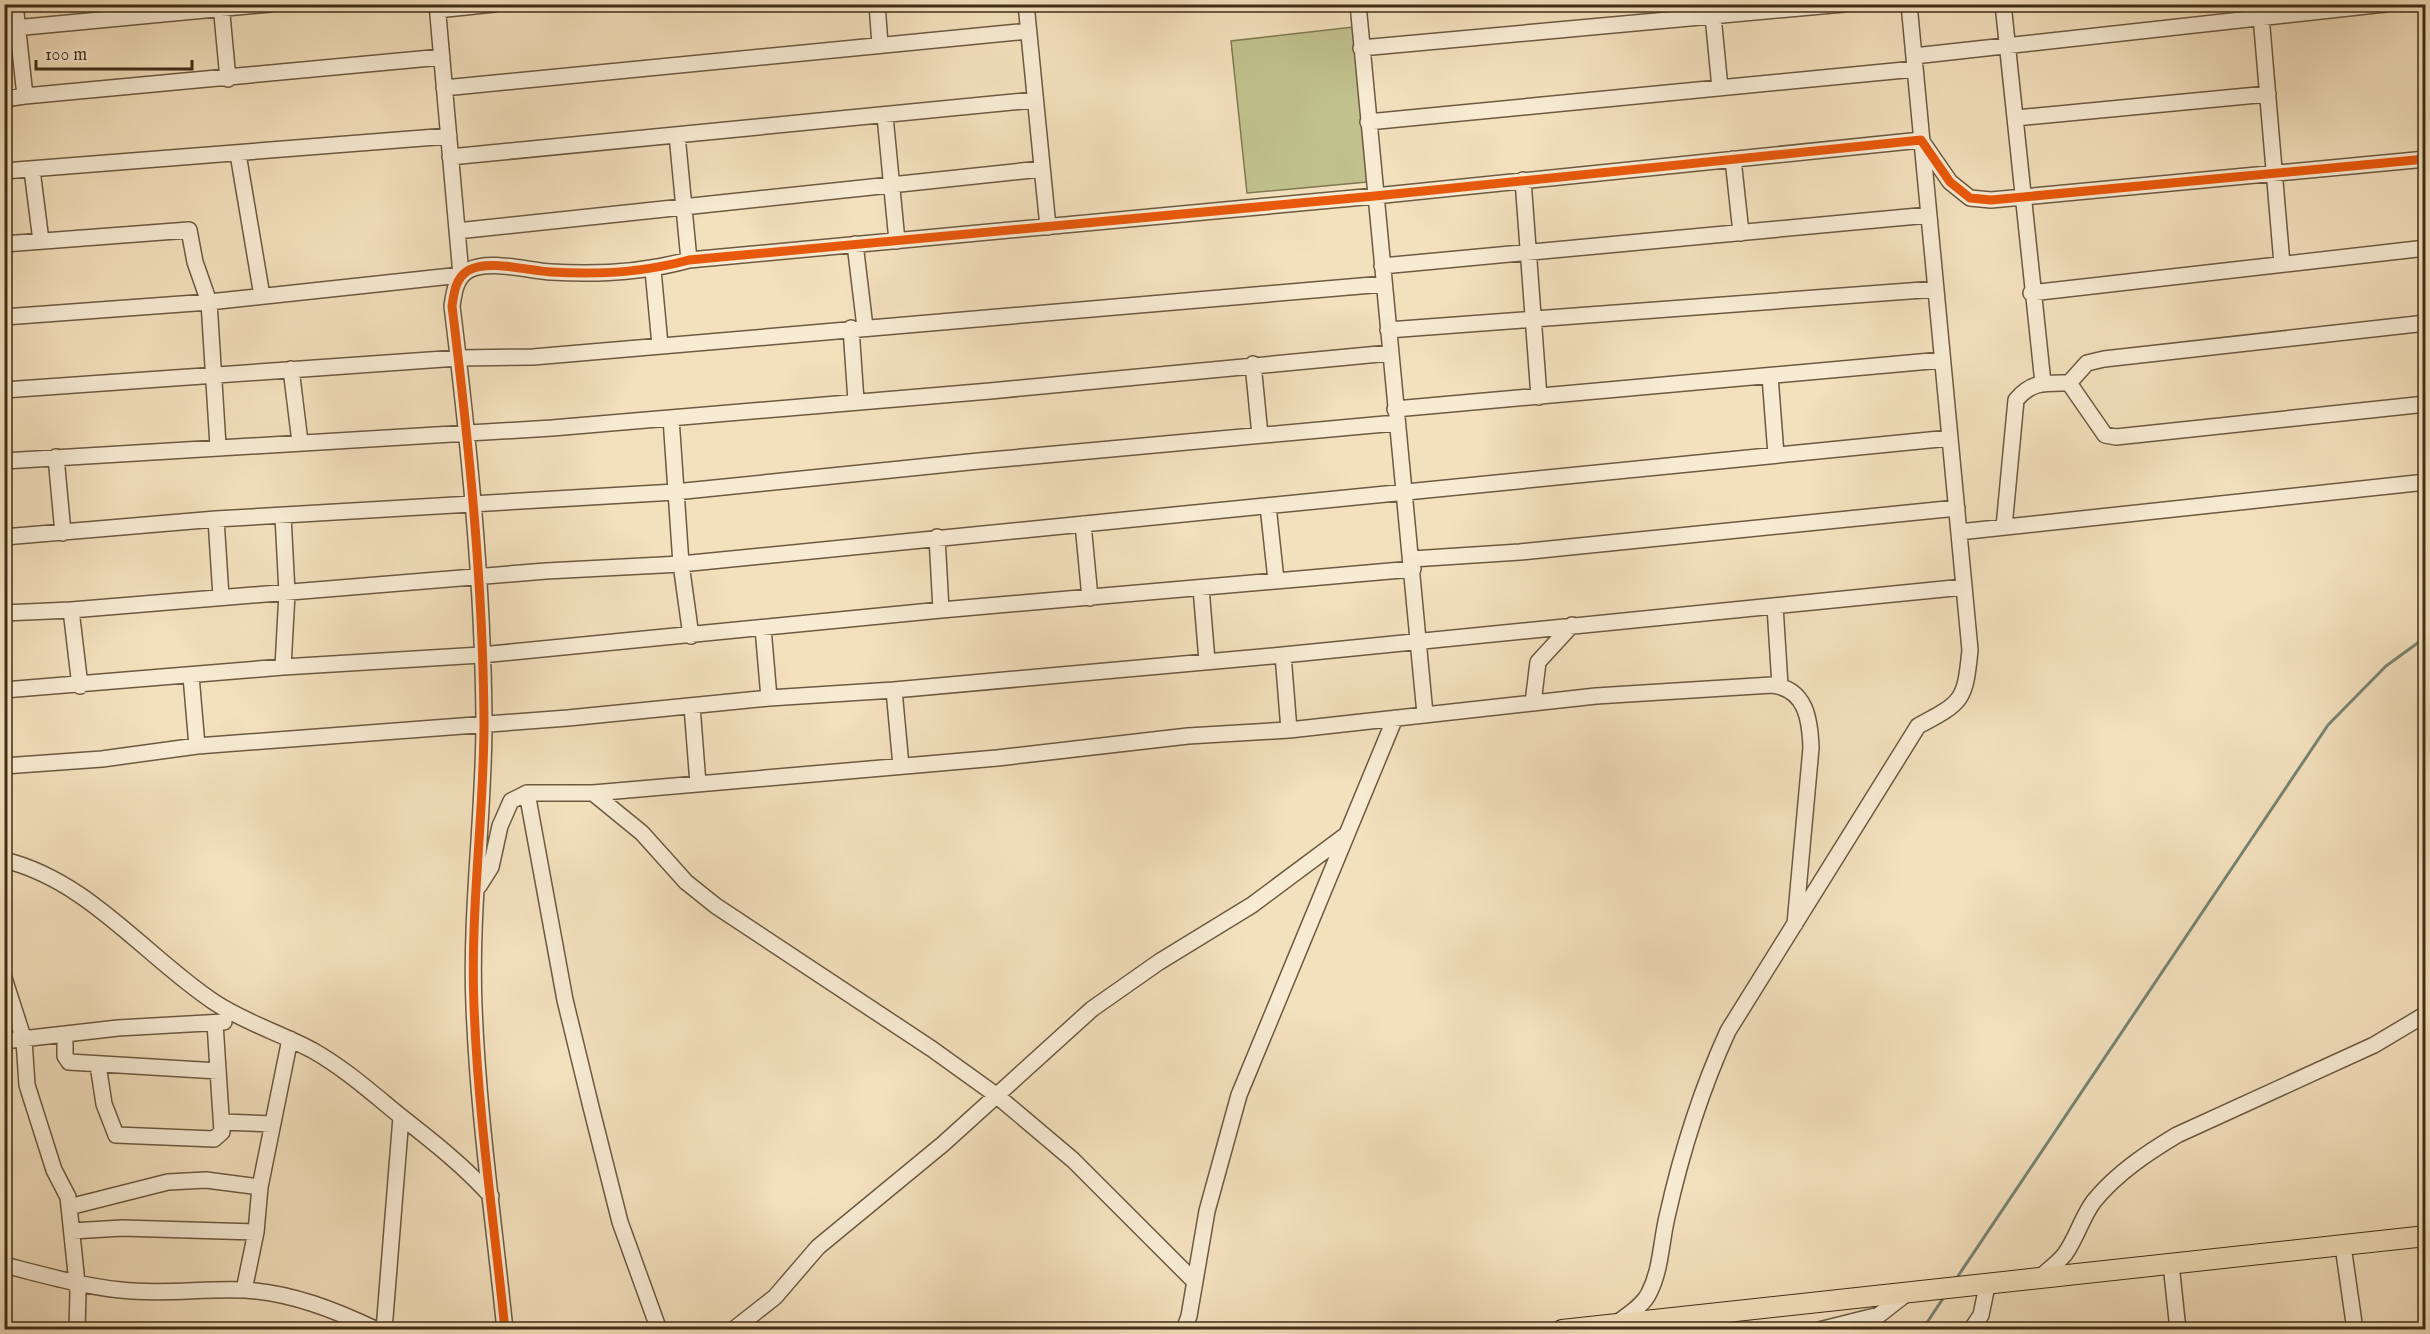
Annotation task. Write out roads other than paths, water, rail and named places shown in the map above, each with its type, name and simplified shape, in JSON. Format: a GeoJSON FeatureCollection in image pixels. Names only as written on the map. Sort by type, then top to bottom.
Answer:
{"type":"FeatureCollection","features":[{"type":"Feature","properties":{"kind":"main road"},"geometry":{"type":"LineString","coordinates":[[1562,1329],[1987,1286],[2426,1236]]}},
{"type":"Feature","properties":{"kind":"street"},"geometry":{"type":"LineString","coordinates":[[15,4],[11,29],[25,96]]}},
{"type":"Feature","properties":{"kind":"street"},"geometry":{"type":"LineString","coordinates":[[11,29],[270,4]]}},
{"type":"Feature","properties":{"kind":"street"},"geometry":{"type":"LineString","coordinates":[[494,4],[437,7],[461,275],[454,291],[452,306],[467,432],[479,577],[484,723],[478,888],[473,943],[474,1007],[506,1329]]}},
{"type":"Feature","properties":{"kind":"street"},"geometry":{"type":"LineString","coordinates":[[877,4],[880,45]]}},
{"type":"Feature","properties":{"kind":"street"},"geometry":{"type":"LineString","coordinates":[[1026,4],[1048,226]]}},
{"type":"Feature","properties":{"kind":"street"},"geometry":{"type":"LineString","coordinates":[[1358,4],[1396,416],[1420,640],[1425,714]]}},
{"type":"Feature","properties":{"kind":"street"},"geometry":{"type":"LineString","coordinates":[[1361,48],[1713,16],[1734,9],[1844,4]]}},
{"type":"Feature","properties":{"kind":"street"},"geometry":{"type":"LineString","coordinates":[[1616,1324],[1649,1295],[1657,1271],[1667,1218],[1711,1068],[1728,1031],[1917,726],[1954,707],[1967,687],[1970,650],[1909,4]]}},
{"type":"Feature","properties":{"kind":"street"},"geometry":{"type":"LineString","coordinates":[[2003,4],[2043,383]]}},
{"type":"Feature","properties":{"kind":"street"},"geometry":{"type":"LineString","coordinates":[[1368,122],[1720,88],[1914,62],[2008,45],[2261,11],[2385,4]]}},
{"type":"Feature","properties":{"kind":"street"},"geometry":{"type":"LineString","coordinates":[[221,7],[228,79]]}},
{"type":"Feature","properties":{"kind":"street"},"geometry":{"type":"LineString","coordinates":[[2261,11],[2282,264]]}},
{"type":"Feature","properties":{"kind":"street"},"geometry":{"type":"LineString","coordinates":[[1713,16],[1720,88]]}},
{"type":"Feature","properties":{"kind":"street"},"geometry":{"type":"LineString","coordinates":[[444,88],[1028,30]]}},
{"type":"Feature","properties":{"kind":"street"},"geometry":{"type":"LineString","coordinates":[[4,99],[442,57]]}},
{"type":"Feature","properties":{"kind":"street"},"geometry":{"type":"LineString","coordinates":[[2016,118],[2268,94]]}},
{"type":"Feature","properties":{"kind":"street"},"geometry":{"type":"LineString","coordinates":[[450,157],[1034,100]]}},
{"type":"Feature","properties":{"kind":"street"},"geometry":{"type":"LineString","coordinates":[[885,116],[897,241]]}},
{"type":"Feature","properties":{"kind":"street"},"geometry":{"type":"LineString","coordinates":[[677,135],[689,260]]}},
{"type":"Feature","properties":{"kind":"street"},"geometry":{"type":"LineString","coordinates":[[4,171],[449,136]]}},
{"type":"Feature","properties":{"kind":"street"},"geometry":{"type":"LineString","coordinates":[[4,318],[209,302],[461,275],[483,265],[550,272],[653,270],[689,260],[1375,196],[1921,140]]}},
{"type":"Feature","properties":{"kind":"street"},"geometry":{"type":"LineString","coordinates":[[1921,140],[1950,182],[1970,198],[1991,200],[2426,159]]}},
{"type":"Feature","properties":{"kind":"street"},"geometry":{"type":"LineString","coordinates":[[238,154],[262,296]]}},
{"type":"Feature","properties":{"kind":"street"},"geometry":{"type":"LineString","coordinates":[[1733,159],[1741,233]]}},
{"type":"Feature","properties":{"kind":"street"},"geometry":{"type":"LineString","coordinates":[[457,231],[1041,169]]}},
{"type":"Feature","properties":{"kind":"street"},"geometry":{"type":"LineString","coordinates":[[32,170],[41,241]]}},
{"type":"Feature","properties":{"kind":"street"},"geometry":{"type":"LineString","coordinates":[[1522,180],[1539,397]]}},
{"type":"Feature","properties":{"kind":"street"},"geometry":{"type":"LineString","coordinates":[[1382,266],[1929,215]]}},
{"type":"Feature","properties":{"kind":"street"},"geometry":{"type":"LineString","coordinates":[[4,244],[189,230],[195,261],[209,302],[218,446]]}},
{"type":"Feature","properties":{"kind":"street"},"geometry":{"type":"LineString","coordinates":[[855,244],[858,327],[856,401]]}},
{"type":"Feature","properties":{"kind":"street"},"geometry":{"type":"LineString","coordinates":[[2033,292],[2426,248]]}},
{"type":"Feature","properties":{"kind":"street"},"geometry":{"type":"LineString","coordinates":[[653,270],[660,345]]}},
{"type":"Feature","properties":{"kind":"street"},"geometry":{"type":"LineString","coordinates":[[4,390],[458,358],[533,357],[858,327],[1384,284]]}},
{"type":"Feature","properties":{"kind":"street"},"geometry":{"type":"LineString","coordinates":[[1388,330],[1936,289]]}},
{"type":"Feature","properties":{"kind":"street"},"geometry":{"type":"LineString","coordinates":[[2069,384],[2087,363],[2104,359],[2426,323]]}},
{"type":"Feature","properties":{"kind":"street"},"geometry":{"type":"LineString","coordinates":[[4,461],[671,418],[990,391],[1253,364],[1390,353]]}},
{"type":"Feature","properties":{"kind":"street"},"geometry":{"type":"LineString","coordinates":[[4,537],[216,519],[472,502],[675,492],[1260,435],[1539,397],[1942,360]]}},
{"type":"Feature","properties":{"kind":"street"},"geometry":{"type":"LineString","coordinates":[[1253,364],[1260,435]]}},
{"type":"Feature","properties":{"kind":"street"},"geometry":{"type":"LineString","coordinates":[[291,369],[300,442]]}},
{"type":"Feature","properties":{"kind":"street"},"geometry":{"type":"LineString","coordinates":[[1770,376],[1776,455]]}},
{"type":"Feature","properties":{"kind":"street"},"geometry":{"type":"LineString","coordinates":[[2004,527],[2016,400],[2026,389],[2043,383],[2069,384]]}},
{"type":"Feature","properties":{"kind":"street"},"geometry":{"type":"LineString","coordinates":[[2069,384],[2106,435],[2116,437],[2426,404]]}},
{"type":"Feature","properties":{"kind":"street"},"geometry":{"type":"LineString","coordinates":[[671,418],[681,564],[691,636]]}},
{"type":"Feature","properties":{"kind":"street"},"geometry":{"type":"LineString","coordinates":[[4,613],[71,610],[479,577],[681,564],[1950,438]]}},
{"type":"Feature","properties":{"kind":"street"},"geometry":{"type":"LineString","coordinates":[[56,457],[63,533]]}},
{"type":"Feature","properties":{"kind":"street"},"geometry":{"type":"LineString","coordinates":[[1959,532],[2426,482]]}},
{"type":"Feature","properties":{"kind":"street"},"geometry":{"type":"LineString","coordinates":[[1268,506],[1276,580]]}},
{"type":"Feature","properties":{"kind":"street"},"geometry":{"type":"LineString","coordinates":[[4,690],[80,686],[283,667],[481,655],[691,636],[941,609],[1201,588],[1520,552],[1957,508]]}},
{"type":"Feature","properties":{"kind":"street"},"geometry":{"type":"LineString","coordinates":[[283,516],[287,593],[283,667]]}},
{"type":"Feature","properties":{"kind":"street"},"geometry":{"type":"LineString","coordinates":[[216,519],[221,597]]}},
{"type":"Feature","properties":{"kind":"street"},"geometry":{"type":"LineString","coordinates":[[1083,524],[1090,598]]}},
{"type":"Feature","properties":{"kind":"street"},"geometry":{"type":"LineString","coordinates":[[937,537],[941,609]]}},
{"type":"Feature","properties":{"kind":"street"},"geometry":{"type":"LineString","coordinates":[[4,766],[102,759],[197,746],[769,698],[894,690],[1283,655],[1964,587]]}},
{"type":"Feature","properties":{"kind":"street"},"geometry":{"type":"LineString","coordinates":[[1201,588],[1207,661]]}},
{"type":"Feature","properties":{"kind":"street"},"geometry":{"type":"LineString","coordinates":[[1775,606],[1780,686]]}},
{"type":"Feature","properties":{"kind":"street"},"geometry":{"type":"LineString","coordinates":[[71,610],[80,686]]}},
{"type":"Feature","properties":{"kind":"street"},"geometry":{"type":"LineString","coordinates":[[1533,703],[1538,662],[1572,625]]}},
{"type":"Feature","properties":{"kind":"street"},"geometry":{"type":"LineString","coordinates":[[763,628],[769,698]]}},
{"type":"Feature","properties":{"kind":"street"},"geometry":{"type":"LineString","coordinates":[[1283,655],[1289,730]]}},
{"type":"Feature","properties":{"kind":"street"},"geometry":{"type":"LineString","coordinates":[[191,676],[197,746]]}},
{"type":"Feature","properties":{"kind":"street"},"geometry":{"type":"LineString","coordinates":[[478,888],[491,867],[505,811],[511,801],[527,793],[593,793],[902,766],[1188,736],[1289,730],[1533,703],[1741,686],[1780,686],[1786,687],[1804,706],[1810,720],[1811,748],[1795,924]]}},
{"type":"Feature","properties":{"kind":"street"},"geometry":{"type":"LineString","coordinates":[[894,690],[902,766]]}},
{"type":"Feature","properties":{"kind":"street"},"geometry":{"type":"LineString","coordinates":[[692,706],[698,784]]}},
{"type":"Feature","properties":{"kind":"street"},"geometry":{"type":"LineString","coordinates":[[1184,1329],[1195,1282],[1207,1211],[1239,1095],[1395,718]]}},
{"type":"Feature","properties":{"kind":"street"},"geometry":{"type":"LineString","coordinates":[[527,793],[546,905],[580,1064],[620,1222],[659,1329]]}},
{"type":"Feature","properties":{"kind":"street"},"geometry":{"type":"LineString","coordinates":[[593,793],[642,833],[686,882],[716,906],[932,1049],[996,1095],[1073,1160],[1195,1282]]}},
{"type":"Feature","properties":{"kind":"street"},"geometry":{"type":"LineString","coordinates":[[734,1329],[776,1297],[818,1247],[943,1144],[1092,1009],[1159,962],[1252,905],[1346,835]]}},
{"type":"Feature","properties":{"kind":"street"},"geometry":{"type":"LineString","coordinates":[[4,860],[39,873],[88,902],[168,968],[214,1002],[245,1020],[290,1039],[350,1074],[463,1165],[491,1196]]}},
{"type":"Feature","properties":{"kind":"street"},"geometry":{"type":"LineString","coordinates":[[4,978],[24,1040],[27,1084],[54,1170],[66,1190],[77,1284],[78,1329]]}},
{"type":"Feature","properties":{"kind":"street"},"geometry":{"type":"LineString","coordinates":[[2038,1279],[2064,1255],[2081,1221],[2095,1200],[2148,1153],[2177,1135],[2374,1045],[2426,1014]]}},
{"type":"Feature","properties":{"kind":"street"},"geometry":{"type":"LineString","coordinates":[[4,1041],[118,1028],[245,1020]]}},
{"type":"Feature","properties":{"kind":"street"},"geometry":{"type":"LineString","coordinates":[[98,1065],[104,1104],[116,1135],[214,1138],[221,1134],[222,1122],[215,1023]]}},
{"type":"Feature","properties":{"kind":"street"},"geometry":{"type":"LineString","coordinates":[[65,1034],[66,1060],[98,1065],[218,1071]]}},
{"type":"Feature","properties":{"kind":"street"},"geometry":{"type":"LineString","coordinates":[[244,1290],[256,1232],[260,1187],[290,1039]]}},
{"type":"Feature","properties":{"kind":"street"},"geometry":{"type":"LineString","coordinates":[[384,1329],[401,1117]]}},
{"type":"Feature","properties":{"kind":"street"},"geometry":{"type":"LineString","coordinates":[[222,1122],[272,1124]]}},
{"type":"Feature","properties":{"kind":"street"},"geometry":{"type":"LineString","coordinates":[[69,1208],[168,1182],[206,1180],[260,1187]]}},
{"type":"Feature","properties":{"kind":"street"},"geometry":{"type":"LineString","coordinates":[[72,1231],[122,1228],[256,1232]]}},
{"type":"Feature","properties":{"kind":"street"},"geometry":{"type":"LineString","coordinates":[[2343,1246],[2355,1329]]}},
{"type":"Feature","properties":{"kind":"street"},"geometry":{"type":"LineString","coordinates":[[2171,1264],[2178,1329]]}},
{"type":"Feature","properties":{"kind":"street"},"geometry":{"type":"LineString","coordinates":[[4,1265],[77,1284],[148,1292],[244,1290],[300,1299],[377,1329]]}},
{"type":"Feature","properties":{"kind":"street"},"geometry":{"type":"LineString","coordinates":[[1974,1328],[1981,1315],[1987,1286]]}},
{"type":"Feature","properties":{"kind":"street"},"geometry":{"type":"LineString","coordinates":[[1819,1329],[1876,1322],[1906,1294]]}},
{"type":"Feature","properties":{"kind":"waterway"},"geometry":{"type":"LineString","coordinates":[[1956,1279],[2328,725],[2386,666],[2426,637]]}},
{"type":"Feature","properties":{"kind":"waterway"},"geometry":{"type":"LineString","coordinates":[[1922,1330],[1944,1297]]}}]}
